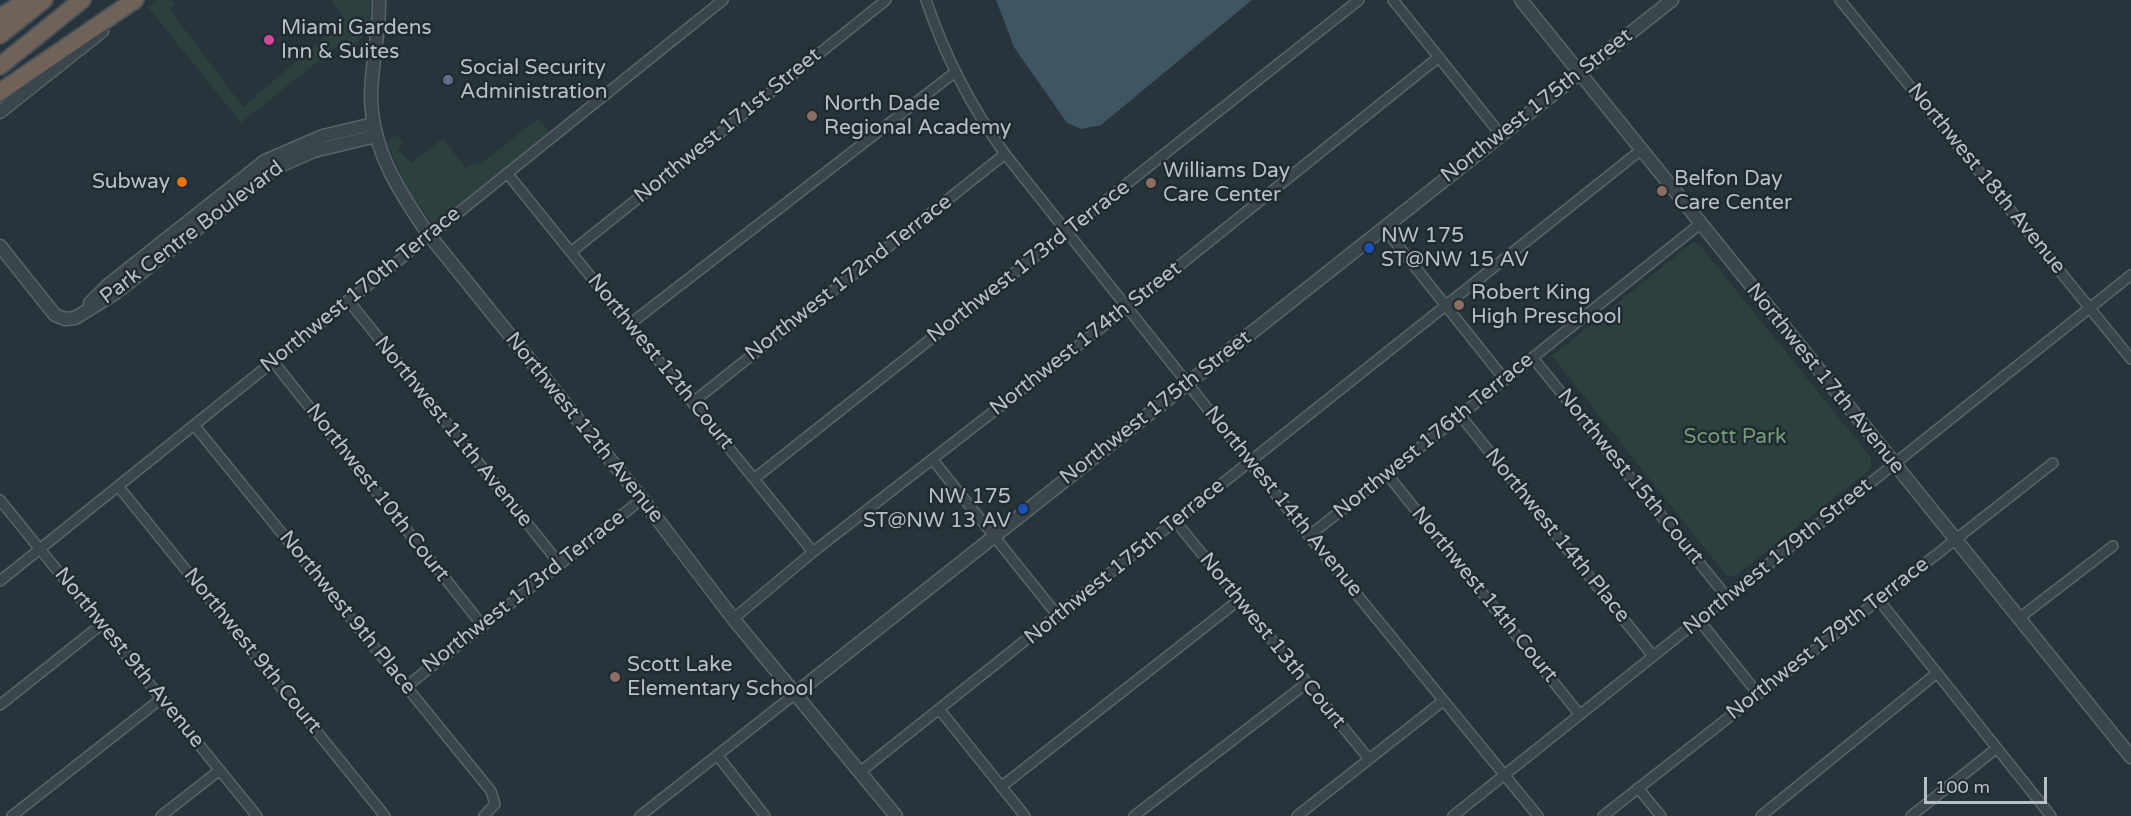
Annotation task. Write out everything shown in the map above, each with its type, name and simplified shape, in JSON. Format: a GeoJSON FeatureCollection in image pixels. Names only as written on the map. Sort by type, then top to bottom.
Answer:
{"type":"FeatureCollection","features":[{"type":"Feature","properties":{"kind":"highway"},"geometry":{"type":"LineString","coordinates":[[0,17],[28,0]]}},
{"type":"Feature","properties":{"kind":"highway"},"geometry":{"type":"LineString","coordinates":[[0,35],[44,0]]}},
{"type":"Feature","properties":{"kind":"highway"},"geometry":{"type":"LineString","coordinates":[[0,66],[82,0]]}},
{"type":"Feature","properties":{"kind":"highway"},"geometry":{"type":"LineString","coordinates":[[0,92],[135,0]]}},
{"type":"Feature","properties":{"kind":"street"},"geometry":{"type":"LineString","coordinates":[[0,112],[141,0]]}},
{"type":"Feature","properties":{"kind":"street","name":"Northwest 12th Avenue"},"geometry":{"type":"LineString","coordinates":[[379,0],[371,96],[375,130],[400,193],[429,235],[642,499],[733,619],[896,816]]}},
{"type":"Feature","properties":{"kind":"street","name":"Northwest 170th Terrace"},"geometry":{"type":"LineString","coordinates":[[0,581],[272,360],[723,0]]}},
{"type":"Feature","properties":{"kind":"street","name":"Northwest 171st Street"},"geometry":{"type":"LineString","coordinates":[[571,252],[886,0]]}},
{"type":"Feature","properties":{"kind":"street","name":"Northwest 14th Avenue"},"geometry":{"type":"LineString","coordinates":[[926,0],[954,73],[969,101],[1005,154],[1129,306],[1309,536],[1538,816]]}},
{"type":"Feature","properties":{"kind":"street","name":"Northwest 173rd Terrace"},"geometry":{"type":"LineString","coordinates":[[755,478],[1359,0]]}},
{"type":"Feature","properties":{"kind":"street"},"geometry":{"type":"LineString","coordinates":[[1393,0],[1501,135]]}},
{"type":"Feature","properties":{"kind":"street","name":"Northwest 17th Avenue"},"geometry":{"type":"LineString","coordinates":[[1521,0],[2131,757]]}},
{"type":"Feature","properties":{"kind":"street","name":"Northwest 175th Street"},"geometry":{"type":"LineString","coordinates":[[640,816],[994,535],[1189,385],[1672,0]]}},
{"type":"Feature","properties":{"kind":"street","name":"Northwest 18th Avenue"},"geometry":{"type":"LineString","coordinates":[[1840,0],[2131,359]]}},
{"type":"Feature","properties":{"kind":"street","name":"Northwest 174th Street"},"geometry":{"type":"LineString","coordinates":[[733,619],[813,552],[1129,306],[1439,57]]}},
{"type":"Feature","properties":{"kind":"street"},"geometry":{"type":"LineString","coordinates":[[630,324],[954,73]]}},
{"type":"Feature","properties":{"kind":"street","name":"Park Centre Boulevard"},"geometry":{"type":"LineString","coordinates":[[0,246],[55,315],[65,319],[79,316],[269,165],[323,136],[375,130]]}},
{"type":"Feature","properties":{"kind":"street","name":"Northwest 175th Terrace"},"geometry":{"type":"LineString","coordinates":[[861,772],[1641,150]]}},
{"type":"Feature","properties":{"kind":"street","name":"Northwest 172nd Terrace"},"geometry":{"type":"LineString","coordinates":[[693,402],[1005,154]]}},
{"type":"Feature","properties":{"kind":"street","name":"Northwest 12th Court"},"geometry":{"type":"LineString","coordinates":[[507,173],[813,552]]}},
{"type":"Feature","properties":{"kind":"street","name":"Northwest 176th Terrace"},"geometry":{"type":"LineString","coordinates":[[1309,536],[1700,224]]}},
{"type":"Feature","properties":{"kind":"street"},"geometry":{"type":"LineString","coordinates":[[1384,228],[1505,380]]}},
{"type":"Feature","properties":{"kind":"street","name":"Northwest 179th Street"},"geometry":{"type":"LineString","coordinates":[[1453,816],[2131,275]]}},
{"type":"Feature","properties":{"kind":"street","name":"Northwest 11th Avenue"},"geometry":{"type":"LineString","coordinates":[[348,300],[559,563]]}},
{"type":"Feature","properties":{"kind":"street","name":"Northwest 15th Court"},"geometry":{"type":"LineString","coordinates":[[1533,358],[1727,597]]}},
{"type":"Feature","properties":{"kind":"street","name":"Northwest 10th Court"},"geometry":{"type":"LineString","coordinates":[[272,360],[482,625]]}},
{"type":"Feature","properties":{"kind":"street","name":"Northwest 14th Place"},"geometry":{"type":"LineString","coordinates":[[1460,415],[1653,657]]}},
{"type":"Feature","properties":{"kind":"street","name":"Northwest 9th Place"},"geometry":{"type":"LineString","coordinates":[[194,425],[491,791],[495,804],[484,816]]}},
{"type":"Feature","properties":{"kind":"street"},"geometry":{"type":"LineString","coordinates":[[933,460],[1058,616]]}},
{"type":"Feature","properties":{"kind":"street","name":"Northwest 179th Terrace"},"geometry":{"type":"LineString","coordinates":[[1603,816],[2053,463]]}},
{"type":"Feature","properties":{"kind":"street","name":"Northwest 14th Court"},"geometry":{"type":"LineString","coordinates":[[1387,474],[1580,715]]}},
{"type":"Feature","properties":{"kind":"street","name":"Northwest 9th Court"},"geometry":{"type":"LineString","coordinates":[[118,486],[385,816]]}},
{"type":"Feature","properties":{"kind":"street","name":"Northwest 173rd Terrace"},"geometry":{"type":"LineString","coordinates":[[407,686],[642,499]]}},
{"type":"Feature","properties":{"kind":"street","name":"Northwest 9th Avenue"},"geometry":{"type":"LineString","coordinates":[[0,500],[257,816]]}},
{"type":"Feature","properties":{"kind":"street","name":"Northwest 13th Court"},"geometry":{"type":"LineString","coordinates":[[1176,522],[1369,759]]}},
{"type":"Feature","properties":{"kind":"street"},"geometry":{"type":"LineString","coordinates":[[2018,619],[2113,546]]}},
{"type":"Feature","properties":{"kind":"street"},"geometry":{"type":"LineString","coordinates":[[1878,599],[2051,816]]}},
{"type":"Feature","properties":{"kind":"street"},"geometry":{"type":"LineString","coordinates":[[1001,787],[1239,600]]}},
{"type":"Feature","properties":{"kind":"street"},"geometry":{"type":"LineString","coordinates":[[1699,620],[1758,694]]}},
{"type":"Feature","properties":{"kind":"street"},"geometry":{"type":"LineString","coordinates":[[0,705],[102,624]]}},
{"type":"Feature","properties":{"kind":"street"},"geometry":{"type":"LineString","coordinates":[[1761,816],[1937,674]]}},
{"type":"Feature","properties":{"kind":"street"},"geometry":{"type":"LineString","coordinates":[[1134,816],[1307,683]]}},
{"type":"Feature","properties":{"kind":"street"},"geometry":{"type":"LineString","coordinates":[[12,816],[162,698]]}},
{"type":"Feature","properties":{"kind":"street"},"geometry":{"type":"LineString","coordinates":[[1297,816],[1443,701]]}},
{"type":"Feature","properties":{"kind":"street"},"geometry":{"type":"LineString","coordinates":[[939,709],[1025,816]]}},
{"type":"Feature","properties":{"kind":"street"},"geometry":{"type":"LineString","coordinates":[[1911,816],[1997,748]]}},
{"type":"Feature","properties":{"kind":"street"},"geometry":{"type":"LineString","coordinates":[[717,755],[765,816]]}},
{"type":"Feature","properties":{"kind":"street"},"geometry":{"type":"LineString","coordinates":[[161,816],[220,770]]}},
{"type":"Feature","properties":{"kind":"street"},"geometry":{"type":"LineString","coordinates":[[1638,788],[1661,816]]}},
{"type":"Feature","properties":{"kind":"green space"},"geometry":{"type":"Polygon","coordinates":[[[157,0],[170,0],[175,4],[170,10],[243,107],[345,19],[331,0],[371,0],[370,25],[355,46],[346,39],[241,123],[148,7],[157,0]]]}},
{"type":"Feature","properties":{"kind":"green space"},"geometry":{"type":"Polygon","coordinates":[[[538,119],[551,134],[439,222],[431,222],[406,186],[387,143],[393,136],[399,137],[403,144],[397,149],[411,163],[443,139],[466,168],[475,162],[479,165],[538,119]]]}},
{"type":"Feature","properties":{"kind":"green space","name":"Scott Park"},"geometry":{"type":"Polygon","coordinates":[[[1693,242],[1699,244],[1871,458],[1871,469],[1735,576],[1726,575],[1552,356],[1693,242]]]}},
{"type":"Feature","properties":{"kind":"water"},"geometry":{"type":"Polygon","coordinates":[[[996,0],[1252,0],[1101,125],[1081,129],[1067,123],[1014,47],[996,0]]]}},
{"type":"Feature","properties":{"kind":"place","name":"Miami Gardens Inn & Suites"},"geometry":{"type":"Point","coordinates":[269,40]}},
{"type":"Feature","properties":{"kind":"place","name":"Social Security Administration"},"geometry":{"type":"Point","coordinates":[448,80]}},
{"type":"Feature","properties":{"kind":"place","name":"North Dade Regional Academy"},"geometry":{"type":"Point","coordinates":[812,116]}},
{"type":"Feature","properties":{"kind":"place","name":"Subway"},"geometry":{"type":"Point","coordinates":[182,182]}},
{"type":"Feature","properties":{"kind":"place","name":"Williams Day Care Center"},"geometry":{"type":"Point","coordinates":[1151,183]}},
{"type":"Feature","properties":{"kind":"place","name":"Belfon Day Care Center"},"geometry":{"type":"Point","coordinates":[1662,191]}},
{"type":"Feature","properties":{"kind":"place","name":"NW 175 ST@NW 15 AV"},"geometry":{"type":"Point","coordinates":[1369,248]}},
{"type":"Feature","properties":{"kind":"place","name":"Robert King High Preschool"},"geometry":{"type":"Point","coordinates":[1459,305]}},
{"type":"Feature","properties":{"kind":"place","name":"NW 175 ST@NW 13 AV"},"geometry":{"type":"Point","coordinates":[1023,509]}},
{"type":"Feature","properties":{"kind":"place","name":"Scott Lake Elementary School"},"geometry":{"type":"Point","coordinates":[615,677]}}]}
